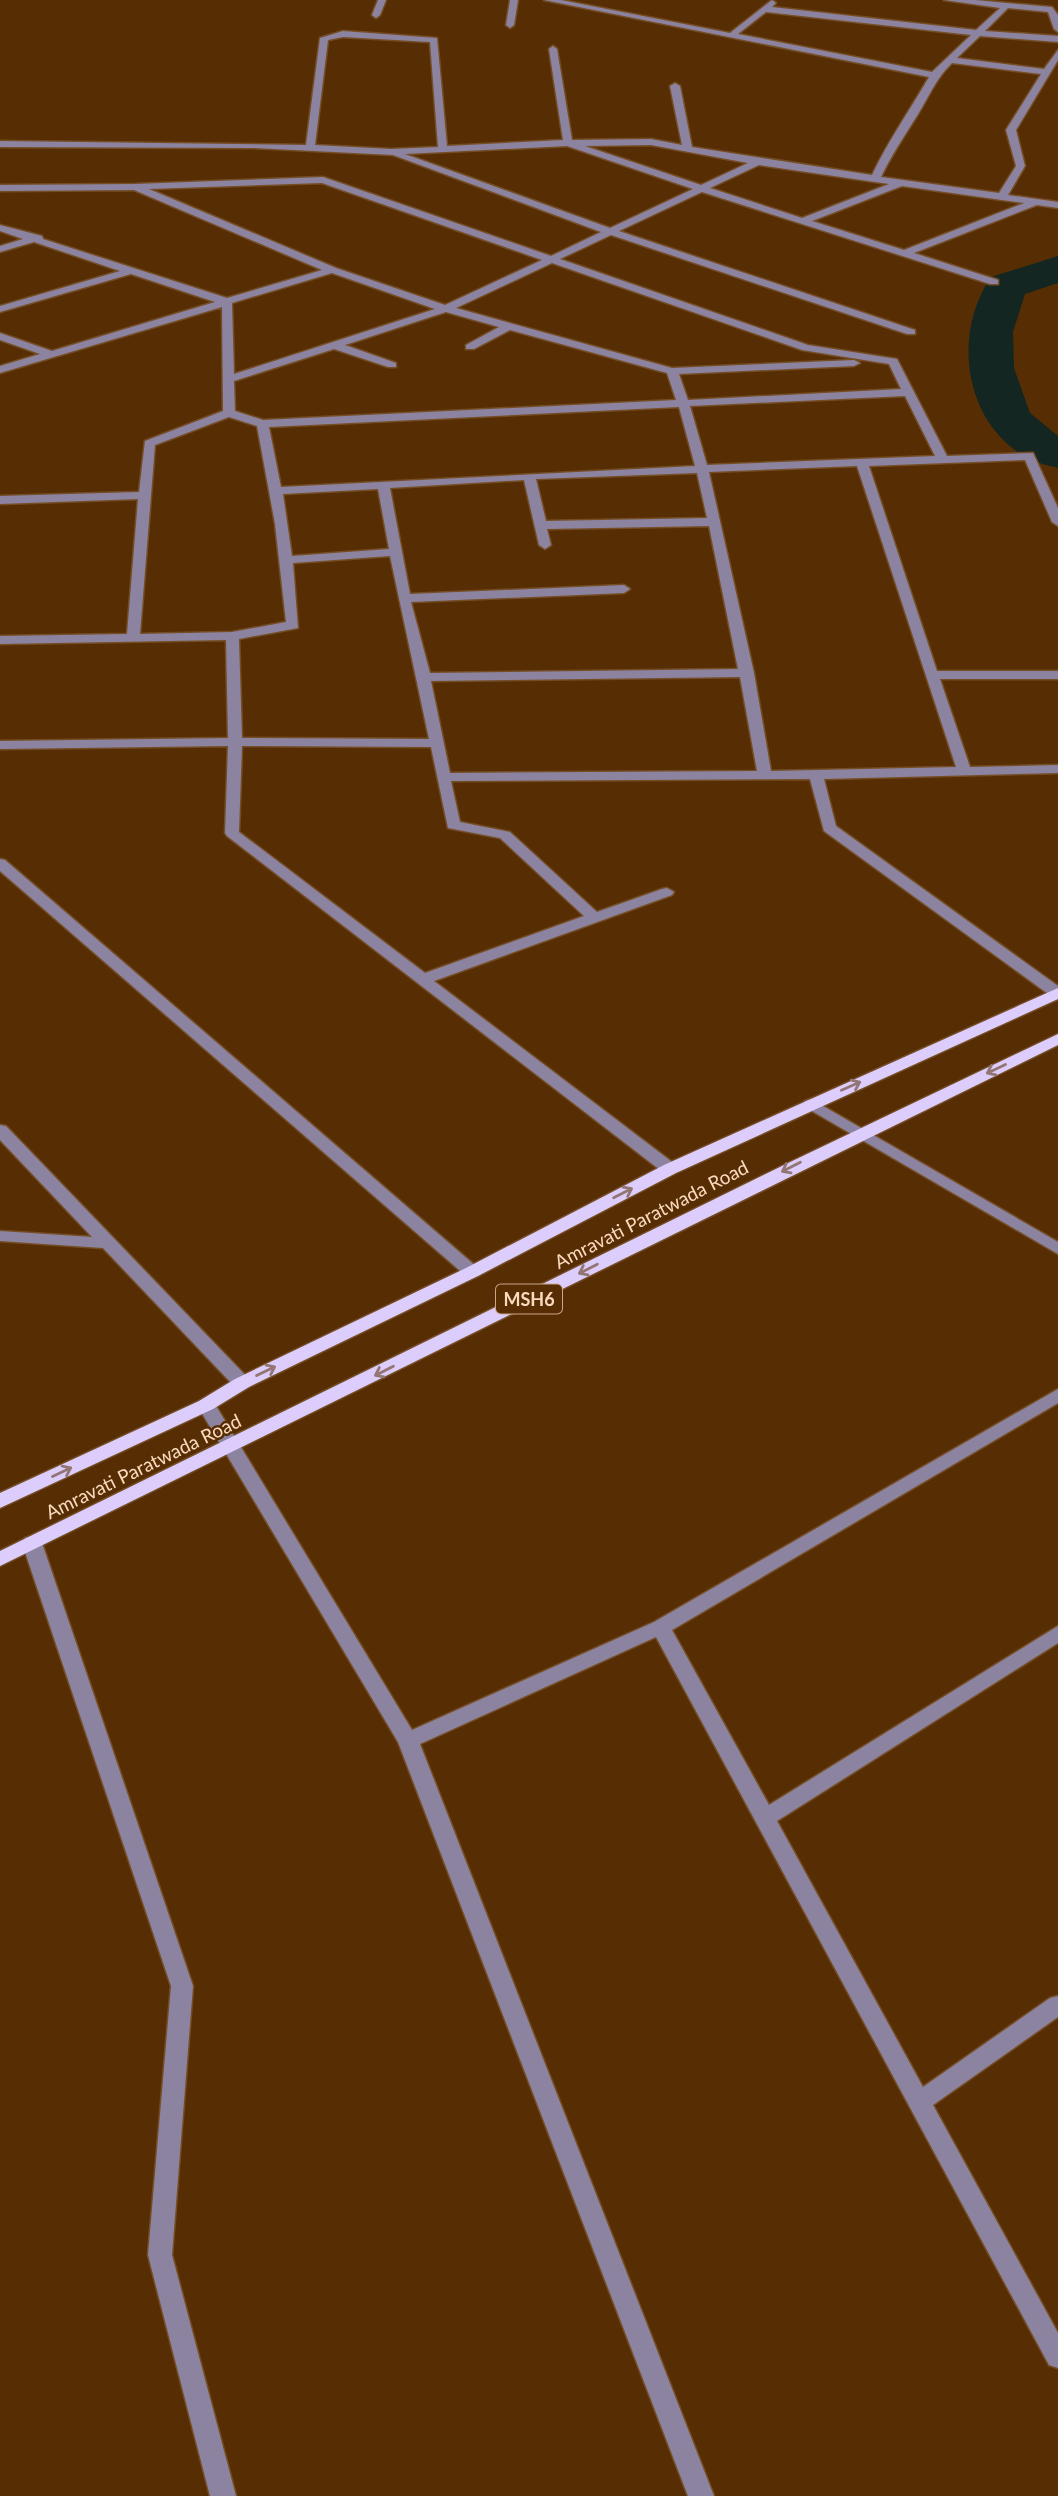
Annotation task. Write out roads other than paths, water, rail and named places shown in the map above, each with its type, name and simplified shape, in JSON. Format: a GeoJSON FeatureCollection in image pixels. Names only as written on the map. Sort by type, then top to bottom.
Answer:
{"type":"FeatureCollection","features":[{"type":"Feature","properties":{"kind":"main road","name":"Amravati Paratwada Road"},"geometry":{"type":"LineString","coordinates":[[2,1499],[206,1405],[242,1383],[472,1272],[670,1169],[1058,993]]}},
{"type":"Feature","properties":{"kind":"main road","name":"Amravati Paratwada Road"},"geometry":{"type":"LineString","coordinates":[[0,1559],[231,1448],[860,1133],[1058,1040]]}},
{"type":"Feature","properties":{"kind":"street"},"geometry":{"type":"LineString","coordinates":[[376,15],[382,0]]}},
{"type":"Feature","properties":{"kind":"street"},"geometry":{"type":"LineString","coordinates":[[510,25],[514,0]]}},
{"type":"Feature","properties":{"kind":"street"},"geometry":{"type":"LineString","coordinates":[[548,0],[934,75]]}},
{"type":"Feature","properties":{"kind":"street"},"geometry":{"type":"LineString","coordinates":[[731,36],[776,0]]}},
{"type":"Feature","properties":{"kind":"street"},"geometry":{"type":"LineString","coordinates":[[948,0],[1052,10],[1058,29]]}},
{"type":"Feature","properties":{"kind":"street"},"geometry":{"type":"LineString","coordinates":[[876,179],[890,148],[911,118],[934,75],[1005,7]]}},
{"type":"Feature","properties":{"kind":"street"},"geometry":{"type":"LineString","coordinates":[[765,9],[978,33],[1058,39]]}},
{"type":"Feature","properties":{"kind":"street"},"geometry":{"type":"LineString","coordinates":[[310,147],[324,38],[342,34],[434,40],[443,150]]}},
{"type":"Feature","properties":{"kind":"street"},"geometry":{"type":"LineString","coordinates":[[553,49],[568,143]]}},
{"type":"Feature","properties":{"kind":"street"},"geometry":{"type":"LineString","coordinates":[[1001,197],[1023,164],[1011,131],[1058,53]]}},
{"type":"Feature","properties":{"kind":"street"},"geometry":{"type":"LineString","coordinates":[[950,60],[1045,72]]}},
{"type":"Feature","properties":{"kind":"street"},"geometry":{"type":"LineString","coordinates":[[675,86],[688,149]]}},
{"type":"Feature","properties":{"kind":"street"},"geometry":{"type":"LineString","coordinates":[[0,144],[310,147],[391,152],[568,143],[651,142],[758,162],[1058,205]]}},
{"type":"Feature","properties":{"kind":"street"},"geometry":{"type":"LineString","coordinates":[[568,143],[702,189],[994,282]]}},
{"type":"Feature","properties":{"kind":"street"},"geometry":{"type":"LineString","coordinates":[[391,152],[611,232],[911,332]]}},
{"type":"Feature","properties":{"kind":"street"},"geometry":{"type":"LineString","coordinates":[[229,379],[446,309],[758,162]]}},
{"type":"Feature","properties":{"kind":"street"},"geometry":{"type":"LineString","coordinates":[[0,188],[135,187],[323,180],[806,348],[893,361]]}},
{"type":"Feature","properties":{"kind":"street"},"geometry":{"type":"LineString","coordinates":[[802,221],[901,182]]}},
{"type":"Feature","properties":{"kind":"street"},"geometry":{"type":"LineString","coordinates":[[135,187],[332,270],[446,309],[672,371],[893,361]]}},
{"type":"Feature","properties":{"kind":"street"},"geometry":{"type":"LineString","coordinates":[[905,253],[1036,202]]}},
{"type":"Feature","properties":{"kind":"street"},"geometry":{"type":"LineString","coordinates":[[0,228],[38,238],[227,302]]}},
{"type":"Feature","properties":{"kind":"street"},"geometry":{"type":"LineString","coordinates":[[0,249],[38,238]]}},
{"type":"Feature","properties":{"kind":"street"},"geometry":{"type":"LineString","coordinates":[[0,309],[133,270]]}},
{"type":"Feature","properties":{"kind":"street"},"geometry":{"type":"LineString","coordinates":[[0,370],[332,270]]}},
{"type":"Feature","properties":{"kind":"street"},"geometry":{"type":"LineString","coordinates":[[227,302],[229,413]]}},
{"type":"Feature","properties":{"kind":"street"},"geometry":{"type":"LineString","coordinates":[[470,347],[509,326]]}},
{"type":"Feature","properties":{"kind":"street"},"geometry":{"type":"LineString","coordinates":[[0,336],[53,355]]}},
{"type":"Feature","properties":{"kind":"street"},"geometry":{"type":"LineString","coordinates":[[334,345],[392,365]]}},
{"type":"Feature","properties":{"kind":"street"},"geometry":{"type":"LineString","coordinates":[[893,361],[943,460]]}},
{"type":"Feature","properties":{"kind":"street"},"geometry":{"type":"LineString","coordinates":[[672,371],[684,403],[714,522],[747,673],[765,775]]}},
{"type":"Feature","properties":{"kind":"street"},"geometry":{"type":"LineString","coordinates":[[133,637],[149,443],[229,413],[261,424],[910,391]]}},
{"type":"Feature","properties":{"kind":"street"},"geometry":{"type":"LineString","coordinates":[[0,640],[232,636],[293,625],[289,559],[278,491],[261,424]]}},
{"type":"Feature","properties":{"kind":"street"},"geometry":{"type":"LineString","coordinates":[[278,491],[529,476],[1029,456],[1058,522]]}},
{"type":"Feature","properties":{"kind":"street"},"geometry":{"type":"LineString","coordinates":[[862,464],[964,771]]}},
{"type":"Feature","properties":{"kind":"street"},"geometry":{"type":"LineString","coordinates":[[529,476],[545,545]]}},
{"type":"Feature","properties":{"kind":"street"},"geometry":{"type":"LineString","coordinates":[[383,485],[404,598],[425,677],[453,825],[505,835],[595,918]]}},
{"type":"Feature","properties":{"kind":"street"},"geometry":{"type":"LineString","coordinates":[[0,500],[145,495]]}},
{"type":"Feature","properties":{"kind":"street"},"geometry":{"type":"LineString","coordinates":[[540,525],[714,522]]}},
{"type":"Feature","properties":{"kind":"street"},"geometry":{"type":"LineString","coordinates":[[289,559],[396,552]]}},
{"type":"Feature","properties":{"kind":"street"},"geometry":{"type":"LineString","coordinates":[[404,598],[624,589]]}},
{"type":"Feature","properties":{"kind":"street"},"geometry":{"type":"LineString","coordinates":[[232,636],[235,742],[233,833],[670,1169]]}},
{"type":"Feature","properties":{"kind":"street"},"geometry":{"type":"LineString","coordinates":[[425,677],[747,673]]}},
{"type":"Feature","properties":{"kind":"street"},"geometry":{"type":"LineString","coordinates":[[933,676],[1058,675]]}},
{"type":"Feature","properties":{"kind":"street"},"geometry":{"type":"LineString","coordinates":[[0,745],[437,743]]}},
{"type":"Feature","properties":{"kind":"street"},"geometry":{"type":"LineString","coordinates":[[443,776],[816,775],[1058,769]]}},
{"type":"Feature","properties":{"kind":"street"},"geometry":{"type":"LineString","coordinates":[[816,775],[829,828],[1058,993]]}},
{"type":"Feature","properties":{"kind":"street"},"geometry":{"type":"LineString","coordinates":[[0,863],[472,1272]]}},
{"type":"Feature","properties":{"kind":"street"},"geometry":{"type":"LineString","coordinates":[[424,979],[667,892]]}},
{"type":"Feature","properties":{"kind":"street"},"geometry":{"type":"LineString","coordinates":[[811,1104],[1058,1249]]}},
{"type":"Feature","properties":{"kind":"street"},"geometry":{"type":"LineString","coordinates":[[0,1130],[242,1383]]}},
{"type":"Feature","properties":{"kind":"street"},"geometry":{"type":"LineString","coordinates":[[0,1236],[106,1243]]}},
{"type":"Feature","properties":{"kind":"street"},"geometry":{"type":"LineString","coordinates":[[408,1741],[661,1627],[1058,1395]]}},
{"type":"Feature","properties":{"kind":"street"},"geometry":{"type":"LineString","coordinates":[[206,1405],[408,1741],[701,2496]]}},
{"type":"Feature","properties":{"kind":"street"},"geometry":{"type":"LineString","coordinates":[[32,1544],[181,1986],[160,2255],[223,2496]]}},
{"type":"Feature","properties":{"kind":"street"},"geometry":{"type":"LineString","coordinates":[[661,1627],[1058,2357]]}},
{"type":"Feature","properties":{"kind":"street"},"geometry":{"type":"LineString","coordinates":[[765,1818],[1058,1633]]}},
{"type":"Feature","properties":{"kind":"street"},"geometry":{"type":"LineString","coordinates":[[918,2103],[1058,2006]]}},
{"type":"Feature","properties":{"kind":"waterway"},"geometry":{"type":"LineString","coordinates":[[1058,269],[1006,286],[991,332],[991,368],[1009,419],[1039,445],[1058,453]]}}]}
